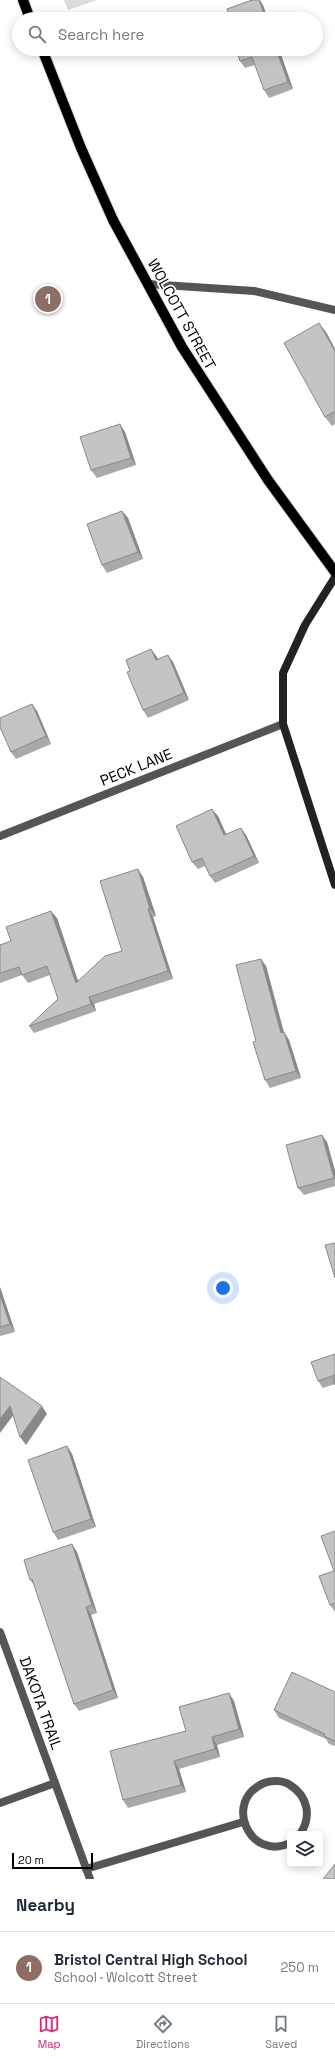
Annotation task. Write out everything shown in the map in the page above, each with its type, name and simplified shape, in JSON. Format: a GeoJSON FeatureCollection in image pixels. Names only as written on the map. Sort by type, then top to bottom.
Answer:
{"type":"FeatureCollection","features":[{"type":"Feature","properties":{"kind":"main road"},"geometry":{"type":"LineString","coordinates":[[23,0],[27,12]]}},
{"type":"Feature","properties":{"kind":"main road","name":"WOLCOTT STREET"},"geometry":{"type":"LineString","coordinates":[[45,56],[81,148],[113,220],[182,348],[268,480],[335,572]]}},
{"type":"Feature","properties":{"kind":"main road"},"geometry":{"type":"LineString","coordinates":[[335,577],[305,625],[283,673],[283,724],[335,885]]}},
{"type":"Feature","properties":{"kind":"street"},"geometry":{"type":"LineString","coordinates":[[148,284],[254,291],[335,310]]}},
{"type":"Feature","properties":{"kind":"street","name":"PECK LANE"},"geometry":{"type":"LineString","coordinates":[[0,836],[283,724]]}},
{"type":"Feature","properties":{"kind":"street","name":"DAKOTA TRAIL"},"geometry":{"type":"LineString","coordinates":[[0,1632],[90,1879]]}},
{"type":"Feature","properties":{"kind":"street"},"geometry":{"type":"LineString","coordinates":[[287,1844],[278,1846],[261,1843],[248,1832],[243,1822],[244,1802],[257,1786],[272,1781],[287,1783],[302,1795],[307,1805],[308,1816],[305,1827],[302,1831]]}},
{"type":"Feature","properties":{"kind":"street"},"geometry":{"type":"LineString","coordinates":[[0,1803],[55,1783]]}},
{"type":"Feature","properties":{"kind":"street"},"geometry":{"type":"LineString","coordinates":[[86,1869],[243,1822]]}},
{"type":"Feature","properties":{"kind":"shaded area"},"geometry":{"type":"Polygon","coordinates":[[[64,0],[97,0],[68,10],[64,0]]]}},
{"type":"Feature","properties":{"kind":"building"},"geometry":{"type":"Polygon","coordinates":[[[252,0],[259,0],[263,12],[228,12],[227,9],[252,0]]]}},
{"type":"Feature","properties":{"kind":"building"},"geometry":{"type":"Polygon","coordinates":[[[238,56],[279,56],[288,82],[264,90],[252,57],[240,61],[238,56]]]}},
{"type":"Feature","properties":{"kind":"building"},"geometry":{"type":"Polygon","coordinates":[[[319,323],[335,351],[335,411],[325,417],[284,343],[319,323]]]}},
{"type":"Feature","properties":{"kind":"building"},"geometry":{"type":"Polygon","coordinates":[[[120,424],[131,458],[91,470],[80,437],[120,424]]]}},
{"type":"Feature","properties":{"kind":"building"},"geometry":{"type":"Polygon","coordinates":[[[122,511],[138,552],[102,565],[87,524],[122,511]]]}},
{"type":"Feature","properties":{"kind":"building"},"geometry":{"type":"Polygon","coordinates":[[[151,649],[156,660],[168,655],[184,693],[143,710],[127,672],[130,671],[126,660],[151,649]]]}},
{"type":"Feature","properties":{"kind":"building"},"geometry":{"type":"Polygon","coordinates":[[[32,704],[46,736],[11,752],[0,727],[0,718],[32,704]]]}},
{"type":"Feature","properties":{"kind":"building"},"geometry":{"type":"Polygon","coordinates":[[[212,809],[224,835],[241,828],[254,856],[210,876],[202,858],[192,862],[176,826],[212,809]]]}},
{"type":"Feature","properties":{"kind":"building"},"geometry":{"type":"Polygon","coordinates":[[[138,869],[150,909],[148,909],[168,971],[89,997],[91,1004],[29,1026],[58,999],[47,966],[22,975],[19,967],[0,973],[0,945],[11,941],[6,927],[51,911],[76,983],[105,956],[122,951],[100,881],[138,869]]]}},
{"type":"Feature","properties":{"kind":"building"},"geometry":{"type":"Polygon","coordinates":[[[261,959],[281,1033],[284,1032],[296,1071],[265,1080],[253,1042],[256,1041],[236,965],[261,959]]]}},
{"type":"Feature","properties":{"kind":"building"},"geometry":{"type":"Polygon","coordinates":[[[322,1135],[334,1178],[298,1188],[286,1145],[322,1135]]]}},
{"type":"Feature","properties":{"kind":"building"},"geometry":{"type":"Polygon","coordinates":[[[335,1243],[335,1278],[325,1245],[335,1243]]]}},
{"type":"Feature","properties":{"kind":"building"},"geometry":{"type":"Polygon","coordinates":[[[0,1295],[10,1324],[0,1327],[0,1295]]]}},
{"type":"Feature","properties":{"kind":"building"},"geometry":{"type":"Polygon","coordinates":[[[335,1354],[335,1375],[318,1381],[311,1362],[335,1354]]]}},
{"type":"Feature","properties":{"kind":"building"},"geometry":{"type":"Polygon","coordinates":[[[0,1377],[42,1406],[20,1437],[10,1406],[0,1419],[0,1377]]]}},
{"type":"Feature","properties":{"kind":"building"},"geometry":{"type":"Polygon","coordinates":[[[67,1446],[91,1519],[53,1532],[28,1460],[67,1446]]]}},
{"type":"Feature","properties":{"kind":"building"},"geometry":{"type":"Polygon","coordinates":[[[335,1531],[335,1603],[330,1605],[319,1576],[334,1571],[321,1536],[335,1531]]]}},
{"type":"Feature","properties":{"kind":"building"},"geometry":{"type":"Polygon","coordinates":[[[72,1544],[92,1605],[86,1607],[113,1690],[74,1704],[32,1579],[30,1580],[24,1560],[72,1544]]]}},
{"type":"Feature","properties":{"kind":"building"},"geometry":{"type":"Polygon","coordinates":[[[292,1672],[335,1692],[335,1741],[324,1736],[325,1734],[274,1710],[292,1672]]]}},
{"type":"Feature","properties":{"kind":"building"},"geometry":{"type":"Polygon","coordinates":[[[229,1693],[239,1729],[212,1737],[215,1749],[174,1761],[181,1785],[123,1800],[110,1751],[186,1731],[179,1707],[229,1693]]]}},
{"type":"Feature","properties":{"kind":"building"},"geometry":{"type":"Polygon","coordinates":[[[335,1864],[335,1879],[323,1879],[335,1864]]]}},
{"type":"Feature","properties":{"kind":"place","name":"Bristol Central High School"},"geometry":{"type":"Point","coordinates":[48,299]}}]}
